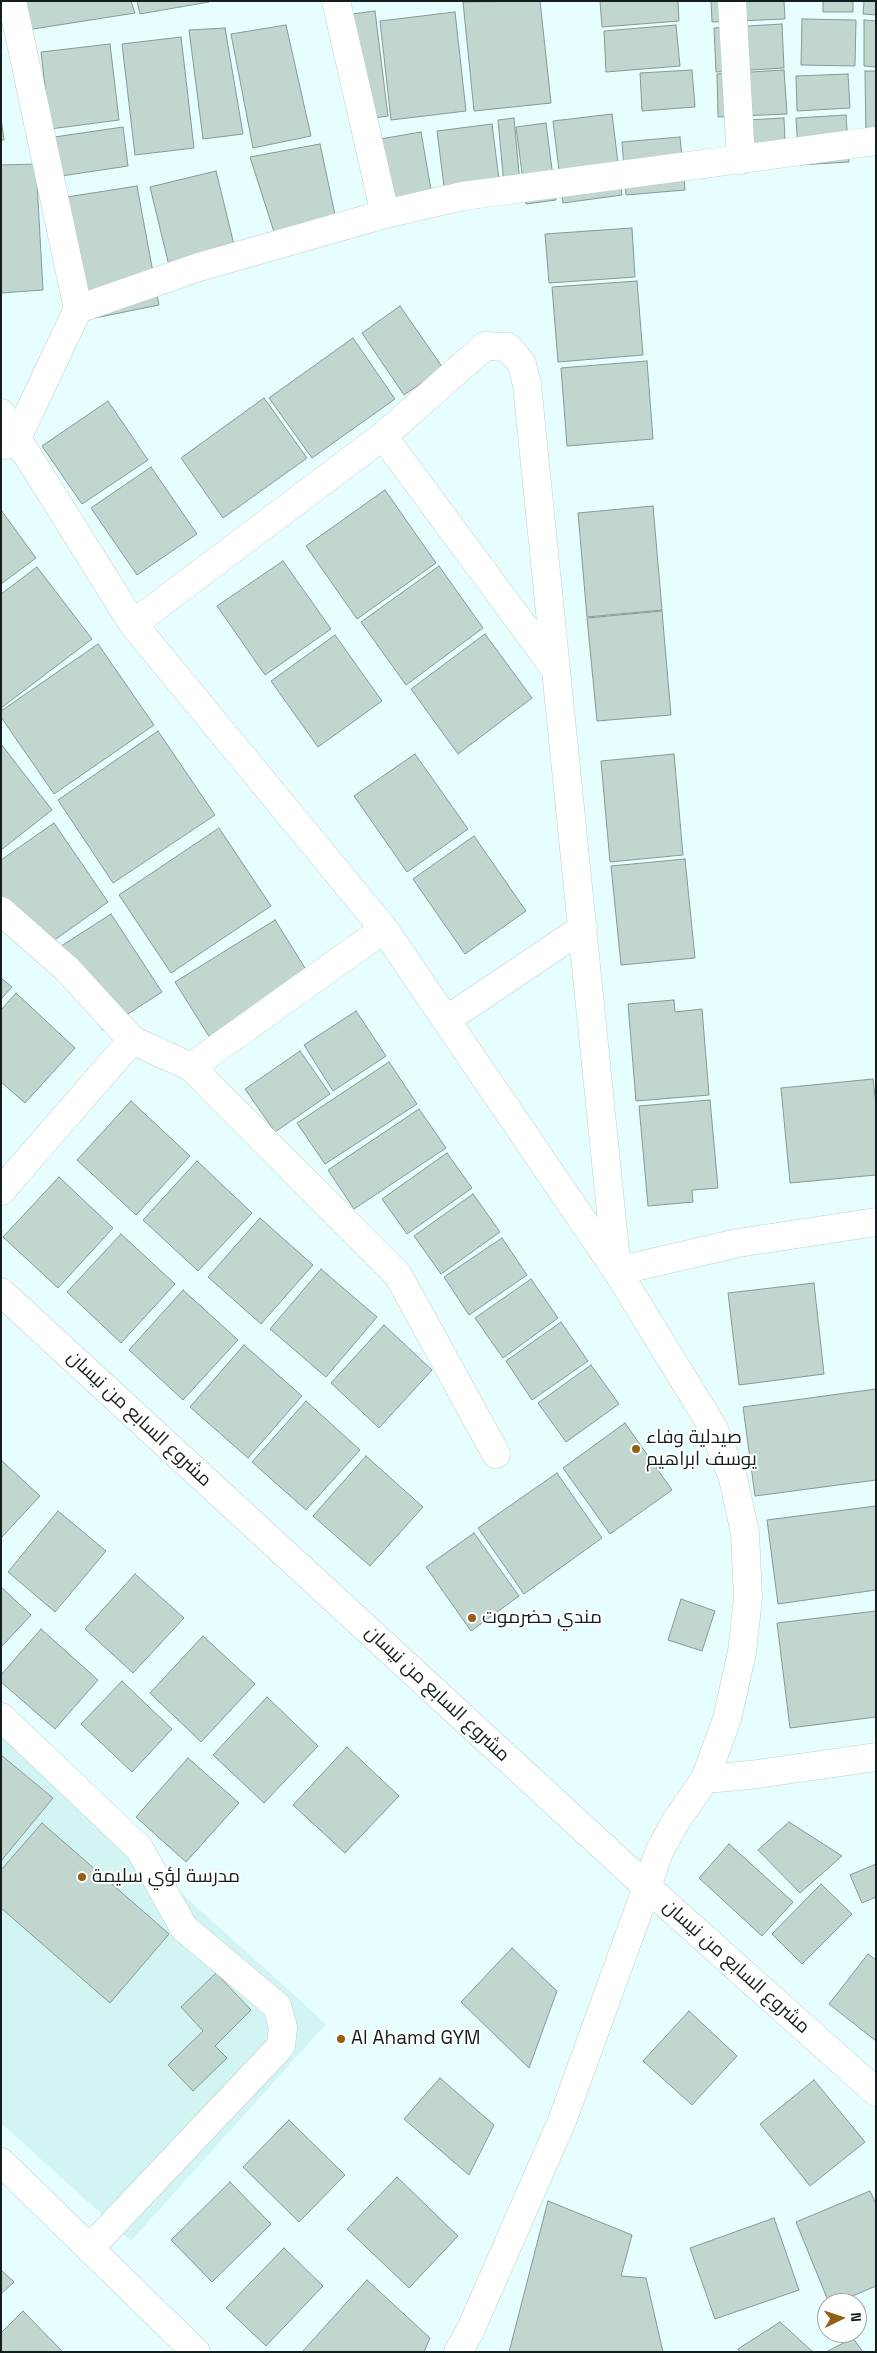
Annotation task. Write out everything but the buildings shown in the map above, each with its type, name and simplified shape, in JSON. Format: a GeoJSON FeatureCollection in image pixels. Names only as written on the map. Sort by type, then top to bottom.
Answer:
{"type":"FeatureCollection","features":[{"type":"Feature","properties":{"kind":"street"},"geometry":{"type":"LineString","coordinates":[[9,443],[78,309],[12,1]]}},
{"type":"Feature","properties":{"kind":"street"},"geometry":{"type":"LineString","coordinates":[[336,1],[385,214]]}},
{"type":"Feature","properties":{"kind":"street"},"geometry":{"type":"LineString","coordinates":[[732,1],[741,160]]}},
{"type":"Feature","properties":{"kind":"street"},"geometry":{"type":"LineString","coordinates":[[78,309],[199,267],[385,214],[463,196],[876,141]]}},
{"type":"Feature","properties":{"kind":"street"},"geometry":{"type":"LineString","coordinates":[[133,624],[382,436],[485,346],[508,347],[522,364],[527,385],[617,1271]]}},
{"type":"Feature","properties":{"kind":"street"},"geometry":{"type":"LineString","coordinates":[[1,413],[9,443],[133,624],[384,929],[617,1271],[714,1430],[733,1478],[745,1533],[748,1598],[742,1652],[727,1719],[705,1779],[676,1820],[659,1852],[562,2121],[470,2331],[458,2352]]}},
{"type":"Feature","properties":{"kind":"street"},"geometry":{"type":"LineString","coordinates":[[382,436],[556,670]]}},
{"type":"Feature","properties":{"kind":"street"},"geometry":{"type":"LineString","coordinates":[[1,911],[67,969],[132,1040],[190,1067],[398,1274],[496,1454]]}},
{"type":"Feature","properties":{"kind":"street"},"geometry":{"type":"LineString","coordinates":[[446,1020],[582,928]]}},
{"type":"Feature","properties":{"kind":"street"},"geometry":{"type":"LineString","coordinates":[[190,1067],[384,929]]}},
{"type":"Feature","properties":{"kind":"street"},"geometry":{"type":"LineString","coordinates":[[1,1191],[132,1040]]}},
{"type":"Feature","properties":{"kind":"street"},"geometry":{"type":"LineString","coordinates":[[617,1271],[738,1243],[876,1222]]}},
{"type":"Feature","properties":{"kind":"street","name":"مشروع السابع من نيسان"},"geometry":{"type":"LineString","coordinates":[[1,1292],[647,1887],[876,2092]]}},
{"type":"Feature","properties":{"kind":"street"},"geometry":{"type":"LineString","coordinates":[[1,1717],[139,1848],[184,1928],[277,2006],[284,2027],[281,2046],[90,2248]]}},
{"type":"Feature","properties":{"kind":"street"},"geometry":{"type":"LineString","coordinates":[[705,1779],[750,1775],[876,1757]]}},
{"type":"Feature","properties":{"kind":"street"},"geometry":{"type":"LineString","coordinates":[[1,2162],[196,2352]]}},
{"type":"Feature","properties":{"kind":"shaded area","name":"مدرسة لؤي سليمة"},"geometry":{"type":"Polygon","coordinates":[[[1,1730],[326,2024],[131,2241],[1,2123],[1,1730]]]}},
{"type":"Feature","properties":{"kind":"place","name":"صيدلية وفاء يوسف ابراهيم"},"geometry":{"type":"Point","coordinates":[636,1449]}},
{"type":"Feature","properties":{"kind":"place","name":"مندي حضرموت"},"geometry":{"type":"Point","coordinates":[472,1618]}},
{"type":"Feature","properties":{"kind":"place","name":"مدرسة لؤي سليمة"},"geometry":{"type":"Point","coordinates":[82,1877]}},
{"type":"Feature","properties":{"kind":"place","name":"Al Ahamd GYM"},"geometry":{"type":"Point","coordinates":[341,2039]}}]}
